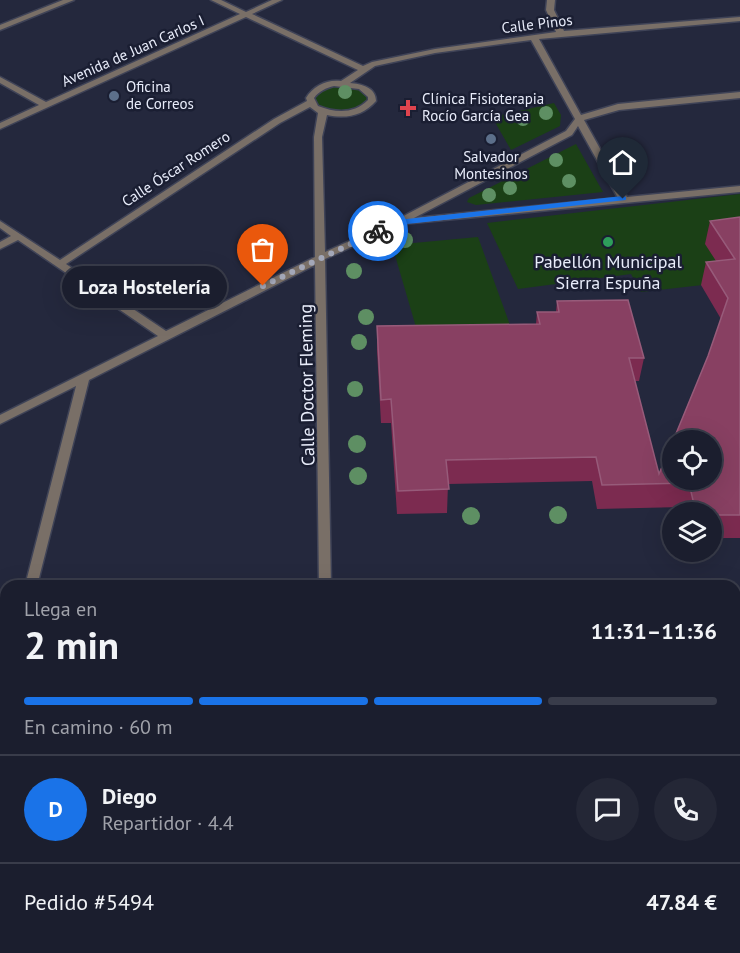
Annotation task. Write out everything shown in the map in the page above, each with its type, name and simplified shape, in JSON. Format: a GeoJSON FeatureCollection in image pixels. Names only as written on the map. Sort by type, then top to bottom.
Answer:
{"type":"FeatureCollection","features":[{"type":"Feature","properties":{"kind":"street"},"geometry":{"type":"LineString","coordinates":[[0,28],[69,0]]}},
{"type":"Feature","properties":{"kind":"street"},"geometry":{"type":"LineString","coordinates":[[215,0],[363,69]]}},
{"type":"Feature","properties":{"kind":"street","name":"Avenida de Juan Carlos I"},"geometry":{"type":"LineString","coordinates":[[0,126],[278,0]]}},
{"type":"Feature","properties":{"kind":"street"},"geometry":{"type":"LineString","coordinates":[[551,0],[550,10],[561,34]]}},
{"type":"Feature","properties":{"kind":"street","name":"Calle Pinos"},"geometry":{"type":"LineString","coordinates":[[344,83],[372,64],[412,55],[561,34],[740,19]]}},
{"type":"Feature","properties":{"kind":"street"},"geometry":{"type":"LineString","coordinates":[[534,38],[623,199]]}},
{"type":"Feature","properties":{"kind":"street"},"geometry":{"type":"LineString","coordinates":[[0,80],[46,105]]}},
{"type":"Feature","properties":{"kind":"street"},"geometry":{"type":"LineString","coordinates":[[311,103],[323,111],[342,114],[362,111],[372,101],[372,96],[362,87],[344,83]]}},
{"type":"Feature","properties":{"kind":"street","name":"Calle Óscar Romero"},"geometry":{"type":"LineString","coordinates":[[60,264],[277,121],[311,103],[310,98],[318,89],[344,83]]}},
{"type":"Feature","properties":{"kind":"street"},"geometry":{"type":"LineString","coordinates":[[0,420],[322,257],[397,223],[569,133],[580,118],[618,107],[740,95]]}},
{"type":"Feature","properties":{"kind":"street","name":"Calle Doctor Fleming"},"geometry":{"type":"LineString","coordinates":[[323,111],[318,137],[322,257],[325,580]]}},
{"type":"Feature","properties":{"kind":"street"},"geometry":{"type":"LineString","coordinates":[[397,223],[740,189]]}},
{"type":"Feature","properties":{"kind":"street"},"geometry":{"type":"LineString","coordinates":[[0,224],[166,336]]}},
{"type":"Feature","properties":{"kind":"street"},"geometry":{"type":"LineString","coordinates":[[0,246],[18,236]]}},
{"type":"Feature","properties":{"kind":"street"},"geometry":{"type":"LineString","coordinates":[[33,580],[84,377]]}},
{"type":"Feature","properties":{"kind":"green space"},"geometry":{"type":"Polygon","coordinates":[[[338,85],[361,89],[366,93],[367,102],[355,109],[343,112],[330,111],[318,105],[315,100],[318,92],[338,85]]]}},
{"type":"Feature","properties":{"kind":"green space"},"geometry":{"type":"Polygon","coordinates":[[[554,103],[561,115],[560,126],[511,150],[492,117],[554,103]]]}},
{"type":"Feature","properties":{"kind":"green space"},"geometry":{"type":"Polygon","coordinates":[[[576,144],[603,192],[476,205],[467,202],[469,198],[576,144]]]}},
{"type":"Feature","properties":{"kind":"green space","name":"Pabellón Municipal Sierra Espuña"},"geometry":{"type":"Polygon","coordinates":[[[740,194],[740,221],[729,282],[641,292],[631,274],[518,289],[487,223],[740,194]]]}},
{"type":"Feature","properties":{"kind":"green space"},"geometry":{"type":"Polygon","coordinates":[[[478,237],[510,325],[418,334],[392,245],[478,237]]]}},
{"type":"Feature","properties":{"kind":"building"},"geometry":{"type":"Polygon","coordinates":[[[740,217],[740,515],[722,515],[722,502],[693,502],[691,490],[722,490],[722,430],[678,430],[708,356],[728,298],[706,262],[735,259],[710,221],[740,217]]]}},
{"type":"Feature","properties":{"kind":"building"},"geometry":{"type":"Polygon","coordinates":[[[628,300],[644,358],[629,358],[659,474],[662,467],[662,484],[602,485],[596,457],[446,460],[449,489],[398,491],[391,399],[381,400],[377,326],[540,324],[537,312],[559,312],[557,301],[628,300]]]}},
{"type":"Feature","properties":{"kind":"way so far"},"geometry":{"type":"LineString","coordinates":[[263,286],[378,231]]}},
{"type":"Feature","properties":{"kind":"place","name":"Oficina de Correos"},"geometry":{"type":"Point","coordinates":[114,96]}},
{"type":"Feature","properties":{"kind":"place","name":"Clínica Fisioterapia Rocío García Gea"},"geometry":{"type":"Point","coordinates":[408,108]}},
{"type":"Feature","properties":{"kind":"place","name":"Salvador Montesinos"},"geometry":{"type":"Point","coordinates":[491,139]}},
{"type":"Feature","properties":{"kind":"place","name":"Pabellón Municipal Sierra Espuña"},"geometry":{"type":"Point","coordinates":[608,242]}},
{"type":"Feature","properties":{"kind":"place","name":"Loza Hostelería"},"geometry":{"type":"Point","coordinates":[263,286]}},
{"type":"Feature","properties":{"kind":"route"},"geometry":{"type":"LineString","coordinates":[[378,231],[397,223],[623,199]]}}]}
